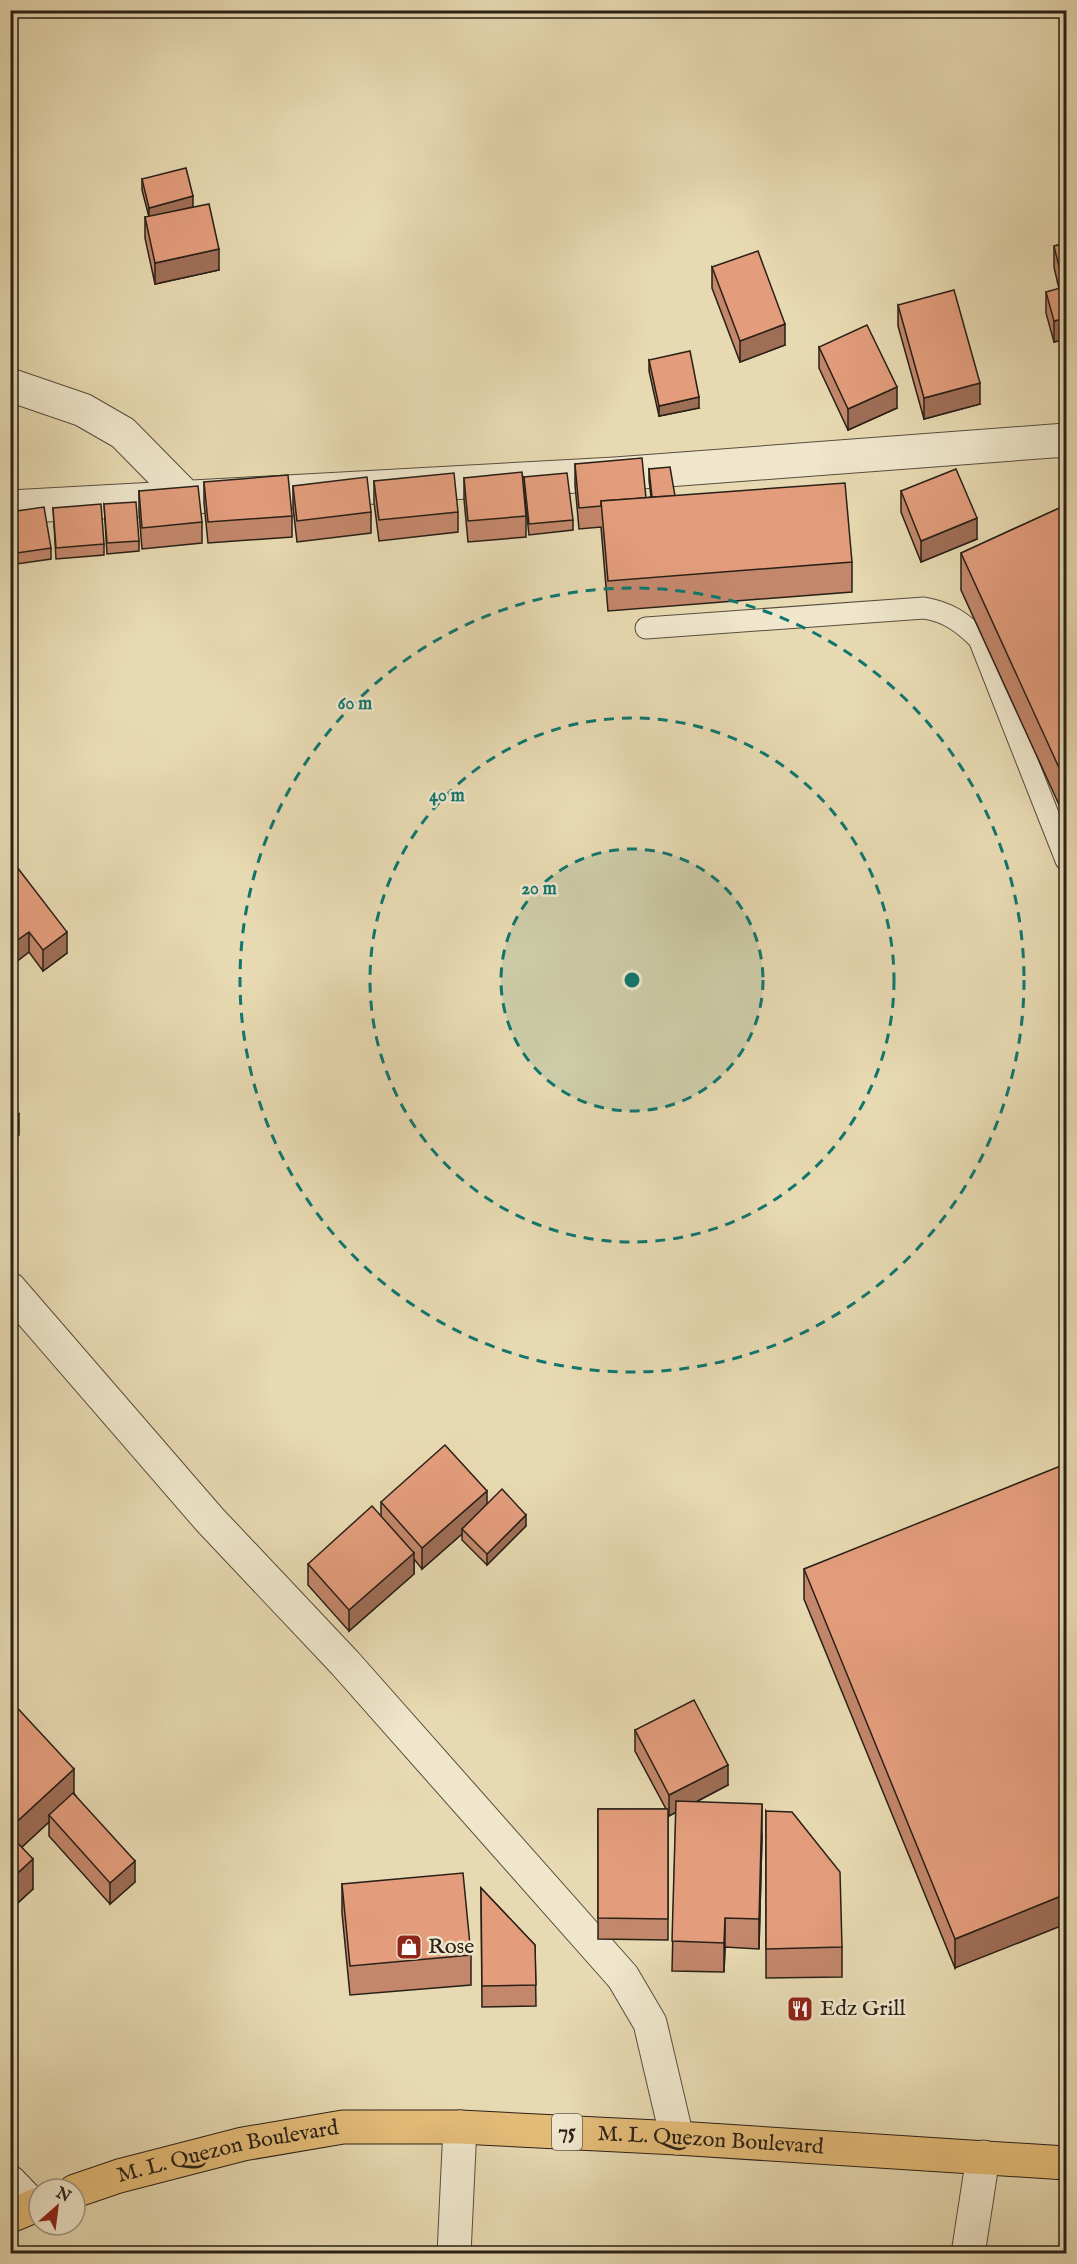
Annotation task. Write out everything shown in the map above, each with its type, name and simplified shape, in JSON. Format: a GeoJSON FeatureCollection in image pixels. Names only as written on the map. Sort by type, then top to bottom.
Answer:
{"type":"FeatureCollection","features":[{"type":"Feature","properties":{"kind":"highway","name":"M. L. Quezon Boulevard"},"geometry":{"type":"LineString","coordinates":[[87,2188],[119,2176],[243,2144],[343,2127],[460,2127],[677,2138],[1066,2163]]}},
{"type":"Feature","properties":{"kind":"street"},"geometry":{"type":"LineString","coordinates":[[10,385],[83,410],[123,433],[186,497]]}},
{"type":"Feature","properties":{"kind":"street"},"geometry":{"type":"LineString","coordinates":[[10,507],[615,474],[1066,440]]}},
{"type":"Feature","properties":{"kind":"street"},"geometry":{"type":"LineString","coordinates":[[10,1289],[210,1520],[345,1663],[623,1977],[650,2023],[677,2138]]}},
{"type":"Feature","properties":{"kind":"street"},"geometry":{"type":"LineString","coordinates":[[454,2253],[460,2127]]}},
{"type":"Feature","properties":{"kind":"street"},"geometry":{"type":"LineString","coordinates":[[968,2253],[983,2157]]}},
{"type":"Feature","properties":{"kind":"street"},"geometry":{"type":"LineString","coordinates":[[10,2182],[27,2207]]}},
{"type":"Feature","properties":{"kind":"lane"},"geometry":{"type":"LineString","coordinates":[[646,628],[924,608],[942,611],[961,622],[979,639],[1066,860]]}},
{"type":"Feature","properties":{"kind":"building"},"geometry":{"type":"Polygon","coordinates":[[[186,168],[193,196],[149,208],[142,179],[186,168]]]}},
{"type":"Feature","properties":{"kind":"building"},"geometry":{"type":"Polygon","coordinates":[[[209,204],[219,249],[155,263],[145,217],[209,204]]]}},
{"type":"Feature","properties":{"kind":"building"},"geometry":{"type":"Polygon","coordinates":[[[1066,243],[1066,318],[1054,321],[1046,292],[1064,287],[1054,246],[1066,243]]]}},
{"type":"Feature","properties":{"kind":"building"},"geometry":{"type":"Polygon","coordinates":[[[758,251],[785,324],[740,341],[712,267],[758,251]]]}},
{"type":"Feature","properties":{"kind":"building"},"geometry":{"type":"Polygon","coordinates":[[[954,290],[980,383],[924,398],[898,305],[954,290]]]}},
{"type":"Feature","properties":{"kind":"building"},"geometry":{"type":"Polygon","coordinates":[[[867,325],[897,387],[848,409],[819,347],[867,325]]]}},
{"type":"Feature","properties":{"kind":"building"},"geometry":{"type":"Polygon","coordinates":[[[690,351],[699,397],[659,406],[649,360],[690,351]]]}},
{"type":"Feature","properties":{"kind":"building"},"geometry":{"type":"Polygon","coordinates":[[[642,458],[646,498],[601,501],[601,506],[579,508],[575,464],[642,458]]]}},
{"type":"Feature","properties":{"kind":"building"},"geometry":{"type":"Polygon","coordinates":[[[670,467],[675,496],[652,497],[649,469],[670,467]]]}},
{"type":"Feature","properties":{"kind":"building"},"geometry":{"type":"Polygon","coordinates":[[[956,469],[977,518],[921,541],[901,491],[956,469]]]}},
{"type":"Feature","properties":{"kind":"building"},"geometry":{"type":"Polygon","coordinates":[[[522,472],[526,516],[468,521],[464,478],[522,472]]]}},
{"type":"Feature","properties":{"kind":"building"},"geometry":{"type":"Polygon","coordinates":[[[454,473],[458,512],[379,520],[374,481],[454,473]]]}},
{"type":"Feature","properties":{"kind":"building"},"geometry":{"type":"Polygon","coordinates":[[[567,473],[573,520],[529,524],[524,477],[567,473]]]}},
{"type":"Feature","properties":{"kind":"building"},"geometry":{"type":"Polygon","coordinates":[[[288,475],[292,516],[208,522],[204,482],[288,475]]]}},
{"type":"Feature","properties":{"kind":"building"},"geometry":{"type":"Polygon","coordinates":[[[367,477],[371,512],[297,521],[293,486],[367,477]]]}},
{"type":"Feature","properties":{"kind":"building"},"geometry":{"type":"Polygon","coordinates":[[[845,483],[852,562],[608,581],[601,501],[845,483]]]}},
{"type":"Feature","properties":{"kind":"building"},"geometry":{"type":"Polygon","coordinates":[[[198,486],[202,522],[142,528],[139,491],[198,486]]]}},
{"type":"Feature","properties":{"kind":"building"},"geometry":{"type":"Polygon","coordinates":[[[136,502],[139,541],[107,543],[104,504],[136,502]]]}},
{"type":"Feature","properties":{"kind":"building"},"geometry":{"type":"Polygon","coordinates":[[[101,504],[104,544],[56,548],[53,508],[101,504]]]}},
{"type":"Feature","properties":{"kind":"building"},"geometry":{"type":"Polygon","coordinates":[[[1066,505],[1066,783],[961,553],[1066,505]]]}},
{"type":"Feature","properties":{"kind":"building"},"geometry":{"type":"Polygon","coordinates":[[[44,507],[51,548],[10,554],[10,512],[44,507]]]}},
{"type":"Feature","properties":{"kind":"building"},"geometry":{"type":"Polygon","coordinates":[[[10,858],[67,932],[43,950],[29,932],[16,941],[10,934],[10,858]]]}},
{"type":"Feature","properties":{"kind":"building"},"geometry":{"type":"Polygon","coordinates":[[[10,1107],[19,1114],[10,1123],[10,1107]]]}},
{"type":"Feature","properties":{"kind":"building"},"geometry":{"type":"Polygon","coordinates":[[[445,1445],[487,1491],[422,1548],[381,1502],[445,1445]]]}},
{"type":"Feature","properties":{"kind":"building"},"geometry":{"type":"Polygon","coordinates":[[[1063,1465],[1066,1473],[1066,1894],[955,1939],[804,1569],[1063,1465]]]}},
{"type":"Feature","properties":{"kind":"building"},"geometry":{"type":"Polygon","coordinates":[[[502,1489],[526,1515],[487,1554],[462,1529],[502,1489]]]}},
{"type":"Feature","properties":{"kind":"building"},"geometry":{"type":"Polygon","coordinates":[[[372,1506],[414,1553],[349,1610],[308,1564],[372,1506]]]}},
{"type":"Feature","properties":{"kind":"building"},"geometry":{"type":"Polygon","coordinates":[[[10,1700],[74,1769],[10,1828],[10,1700]]]}},
{"type":"Feature","properties":{"kind":"building"},"geometry":{"type":"Polygon","coordinates":[[[694,1700],[728,1765],[669,1795],[635,1730],[694,1700]]]}},
{"type":"Feature","properties":{"kind":"building"},"geometry":{"type":"Polygon","coordinates":[[[73,1793],[135,1861],[110,1883],[49,1815],[73,1793]]]}},
{"type":"Feature","properties":{"kind":"building"},"geometry":{"type":"Polygon","coordinates":[[[676,1801],[762,1804],[759,1919],[725,1918],[724,1943],[672,1941],[676,1801]]]}},
{"type":"Feature","properties":{"kind":"building"},"geometry":{"type":"Polygon","coordinates":[[[598,1809],[668,1809],[668,1919],[598,1918],[598,1809]]]}},
{"type":"Feature","properties":{"kind":"building"},"geometry":{"type":"Polygon","coordinates":[[[766,1811],[792,1812],[840,1872],[842,1947],[766,1949],[766,1811]]]}},
{"type":"Feature","properties":{"kind":"building"},"geometry":{"type":"Polygon","coordinates":[[[10,1835],[33,1859],[10,1880],[10,1835]]]}},
{"type":"Feature","properties":{"kind":"building"},"geometry":{"type":"Polygon","coordinates":[[[463,1873],[471,1955],[350,1966],[342,1884],[463,1873]]]}},
{"type":"Feature","properties":{"kind":"building"},"geometry":{"type":"Polygon","coordinates":[[[481,1888],[535,1945],[536,1985],[482,1986],[481,1888]]]}},
{"type":"Feature","properties":{"kind":"place","name":"Rose"},"geometry":{"type":"Point","coordinates":[409,1947]}},
{"type":"Feature","properties":{"kind":"place","name":"Edz Grill"},"geometry":{"type":"Point","coordinates":[800,2009]}}]}
